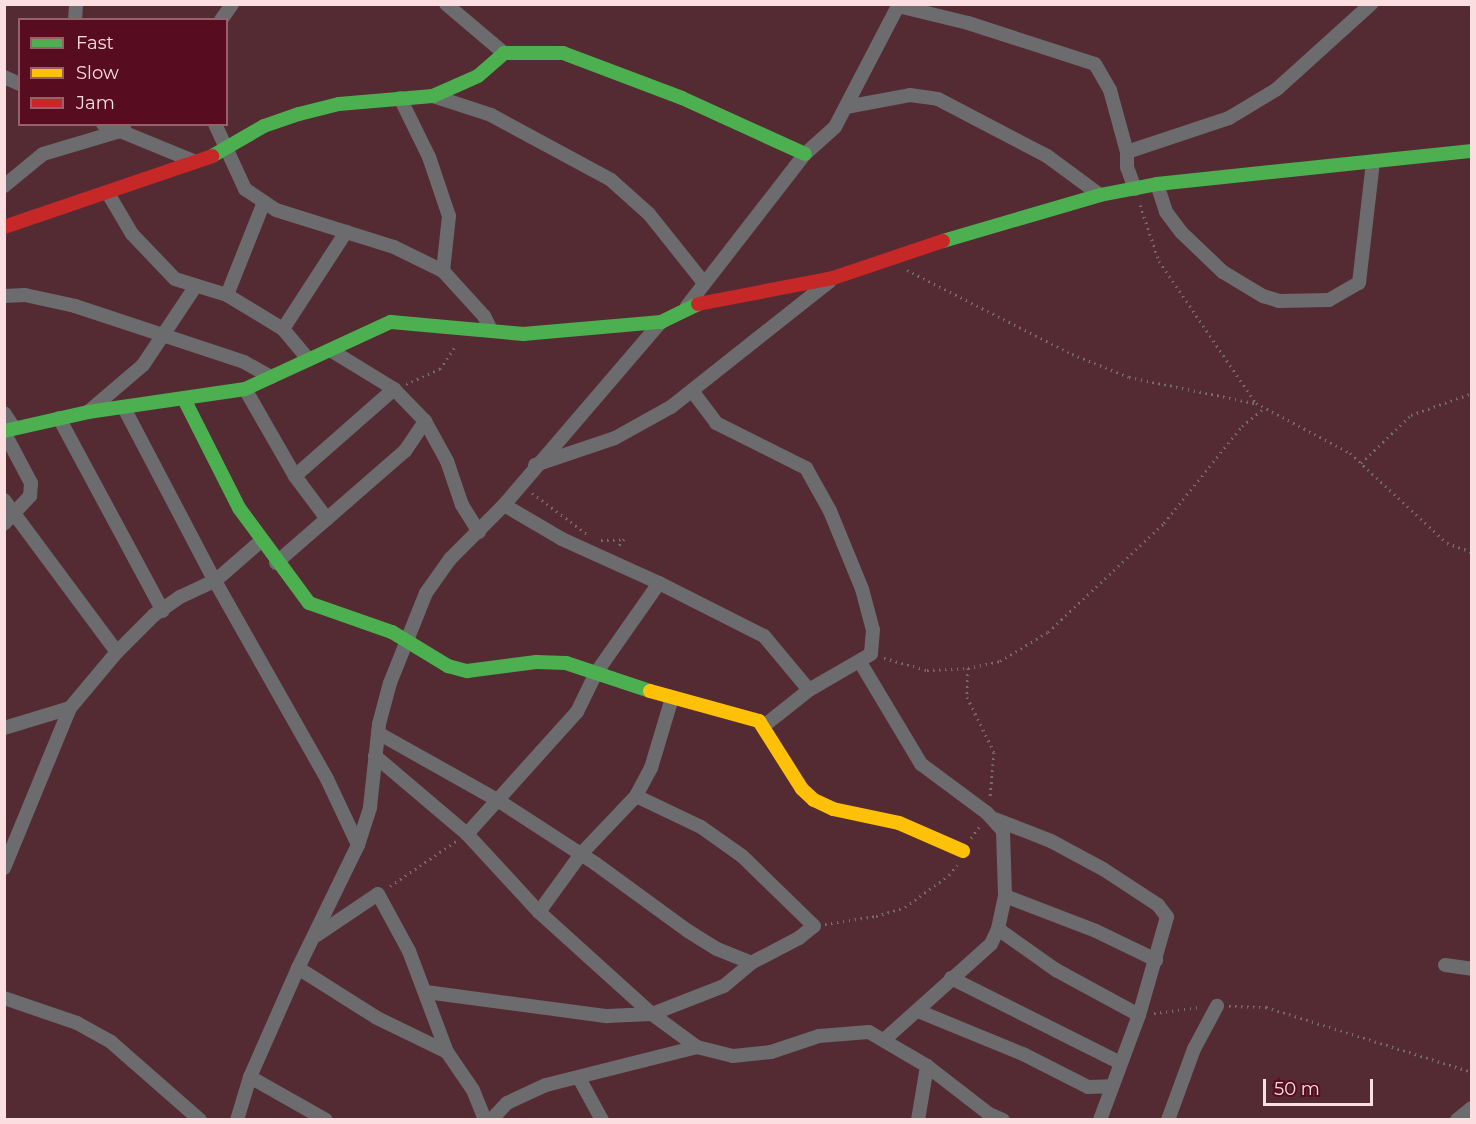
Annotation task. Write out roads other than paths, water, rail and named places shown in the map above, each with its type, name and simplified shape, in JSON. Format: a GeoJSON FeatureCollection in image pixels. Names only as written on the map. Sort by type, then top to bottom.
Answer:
{"type":"FeatureCollection","features":[{"type":"Feature","properties":{"kind":"street"},"geometry":{"type":"LineString","coordinates":[[222,18],[232,4]]}},
{"type":"Feature","properties":{"kind":"street"},"geometry":{"type":"LineString","coordinates":[[446,4],[504,53],[563,53],[682,98],[805,154]]}},
{"type":"Feature","properties":{"kind":"street"},"geometry":{"type":"LineString","coordinates":[[1127,152],[1229,118],[1277,90],[1371,4]]}},
{"type":"Feature","properties":{"kind":"street"},"geometry":{"type":"LineString","coordinates":[[687,306],[805,154],[835,127],[898,5],[968,23],[1095,64],[1110,90],[1127,152],[1127,167],[1135,189]]}},
{"type":"Feature","properties":{"kind":"street"},"geometry":{"type":"LineString","coordinates":[[4,227],[109,195],[193,161],[225,151],[264,126],[299,114],[339,104],[433,96],[478,76],[504,53]]}},
{"type":"Feature","properties":{"kind":"street"},"geometry":{"type":"LineString","coordinates":[[4,77],[18,83]]}},
{"type":"Feature","properties":{"kind":"street"},"geometry":{"type":"LineString","coordinates":[[846,107],[910,95],[938,99],[1047,156],[1100,195]]}},
{"type":"Feature","properties":{"kind":"street"},"geometry":{"type":"LineString","coordinates":[[433,96],[491,115],[611,180],[649,214],[704,283]]}},
{"type":"Feature","properties":{"kind":"street"},"geometry":{"type":"LineString","coordinates":[[400,98],[429,157],[449,216],[444,271]]}},
{"type":"Feature","properties":{"kind":"street"},"geometry":{"type":"LineString","coordinates":[[216,126],[244,189],[276,210],[394,247],[444,271],[484,316],[491,330]]}},
{"type":"Feature","properties":{"kind":"street"},"geometry":{"type":"LineString","coordinates":[[4,186],[43,154],[121,128],[193,161]]}},
{"type":"Feature","properties":{"kind":"street"},"geometry":{"type":"LineString","coordinates":[[237,1119],[250,1077],[298,968],[358,845],[370,807],[378,733],[390,683],[417,610],[438,574],[504,505],[535,465],[661,322],[687,306],[833,278],[884,259],[1100,195],[1157,184],[1472,151]]}},
{"type":"Feature","properties":{"kind":"street"},"geometry":{"type":"LineString","coordinates":[[1157,184],[1166,212],[1176,226],[1223,272],[1263,296],[1279,301],[1329,300],[1359,283],[1373,162]]}},
{"type":"Feature","properties":{"kind":"street"},"geometry":{"type":"LineString","coordinates":[[109,195],[132,234],[175,279],[227,295],[283,329],[309,360]]}},
{"type":"Feature","properties":{"kind":"street"},"geometry":{"type":"LineString","coordinates":[[227,295],[264,202]]}},
{"type":"Feature","properties":{"kind":"street"},"geometry":{"type":"LineString","coordinates":[[283,329],[346,232]]}},
{"type":"Feature","properties":{"kind":"street"},"geometry":{"type":"LineString","coordinates":[[535,465],[615,438],[693,392],[833,278]]}},
{"type":"Feature","properties":{"kind":"street"},"geometry":{"type":"LineString","coordinates":[[88,412],[142,365],[164,336],[195,287]]}},
{"type":"Feature","properties":{"kind":"street"},"geometry":{"type":"LineString","coordinates":[[4,296],[54,300],[244,362],[271,377]]}},
{"type":"Feature","properties":{"kind":"street"},"geometry":{"type":"LineString","coordinates":[[8,430],[88,412],[245,389],[392,322],[468,327],[523,334],[661,322]]}},
{"type":"Feature","properties":{"kind":"street"},"geometry":{"type":"LineString","coordinates":[[332,351],[394,389],[425,421],[447,461],[462,505],[479,532]]}},
{"type":"Feature","properties":{"kind":"street"},"geometry":{"type":"LineString","coordinates":[[245,389],[296,476],[327,519]]}},
{"type":"Feature","properties":{"kind":"street"},"geometry":{"type":"LineString","coordinates":[[296,476],[394,389]]}},
{"type":"Feature","properties":{"kind":"street"},"geometry":{"type":"LineString","coordinates":[[693,392],[716,423],[806,468],[830,511],[862,589],[873,630],[866,658],[921,764],[992,818],[1003,831],[1005,896],[998,929],[978,957],[951,978],[918,1011],[885,1038]]}},
{"type":"Feature","properties":{"kind":"street"},"geometry":{"type":"LineString","coordinates":[[184,399],[239,508],[276,563],[309,603],[355,622],[393,632],[434,660],[467,671],[536,662],[566,663],[672,698],[765,725],[802,789],[814,800],[833,809],[899,823],[963,852]]}},
{"type":"Feature","properties":{"kind":"street"},"geometry":{"type":"LineString","coordinates":[[124,408],[215,581],[327,779],[358,845]]}},
{"type":"Feature","properties":{"kind":"street"},"geometry":{"type":"LineString","coordinates":[[4,413],[8,430],[31,483],[30,496],[16,514],[4,524]]}},
{"type":"Feature","properties":{"kind":"street"},"geometry":{"type":"LineString","coordinates":[[59,418],[163,611]]}},
{"type":"Feature","properties":{"kind":"street"},"geometry":{"type":"LineString","coordinates":[[276,563],[405,451],[425,421]]}},
{"type":"Feature","properties":{"kind":"street"},"geometry":{"type":"LineString","coordinates":[[4,500],[117,652]]}},
{"type":"Feature","properties":{"kind":"street"},"geometry":{"type":"LineString","coordinates":[[504,505],[534,524],[764,636],[809,690]]}},
{"type":"Feature","properties":{"kind":"street"},"geometry":{"type":"LineString","coordinates":[[4,868],[70,708],[117,652],[163,611],[180,597],[215,581],[262,540]]}},
{"type":"Feature","properties":{"kind":"street"},"geometry":{"type":"LineString","coordinates":[[467,834],[500,801],[577,712],[596,673],[659,583]]}},
{"type":"Feature","properties":{"kind":"street"},"geometry":{"type":"LineString","coordinates":[[765,725],[809,690],[866,658]]}},
{"type":"Feature","properties":{"kind":"street"},"geometry":{"type":"LineString","coordinates":[[539,912],[580,854],[636,796],[651,768],[672,698]]}},
{"type":"Feature","properties":{"kind":"street"},"geometry":{"type":"LineString","coordinates":[[6,723],[70,708]]}},
{"type":"Feature","properties":{"kind":"street"},"geometry":{"type":"LineString","coordinates":[[378,733],[500,801],[580,854],[688,932],[717,949],[751,963]]}},
{"type":"Feature","properties":{"kind":"street"},"geometry":{"type":"LineString","coordinates":[[375,756],[467,834],[539,912],[652,1014],[697,1047],[733,1056],[771,1052],[839,1033],[869,1032],[885,1038],[927,1066],[989,1114],[1003,1119]]}},
{"type":"Feature","properties":{"kind":"street"},"geometry":{"type":"LineString","coordinates":[[426,992],[607,1016],[652,1014],[724,986],[751,963],[799,939],[814,926],[742,856],[701,827],[636,796]]}},
{"type":"Feature","properties":{"kind":"street"},"geometry":{"type":"LineString","coordinates":[[992,818],[1051,841],[1158,905],[1167,917],[1139,1015],[1119,1062],[1100,1119]]}},
{"type":"Feature","properties":{"kind":"street"},"geometry":{"type":"LineString","coordinates":[[316,935],[378,894],[400,930],[426,992],[447,1052],[473,1090],[485,1119]]}},
{"type":"Feature","properties":{"kind":"street"},"geometry":{"type":"LineString","coordinates":[[1005,896],[1096,931],[1156,960]]}},
{"type":"Feature","properties":{"kind":"street"},"geometry":{"type":"LineString","coordinates":[[998,929],[1056,970],[1139,1015]]}},
{"type":"Feature","properties":{"kind":"street"},"geometry":{"type":"LineString","coordinates":[[1444,964],[1472,969]]}},
{"type":"Feature","properties":{"kind":"street"},"geometry":{"type":"LineString","coordinates":[[298,968],[377,1018],[447,1052]]}},
{"type":"Feature","properties":{"kind":"street"},"geometry":{"type":"LineString","coordinates":[[951,978],[1119,1062]]}},
{"type":"Feature","properties":{"kind":"street"},"geometry":{"type":"LineString","coordinates":[[4,998],[76,1023],[111,1042],[200,1119]]}},
{"type":"Feature","properties":{"kind":"street"},"geometry":{"type":"LineString","coordinates":[[1168,1119],[1194,1049],[1217,1006]]}},
{"type":"Feature","properties":{"kind":"street"},"geometry":{"type":"LineString","coordinates":[[918,1011],[1014,1050],[1088,1087],[1112,1086]]}},
{"type":"Feature","properties":{"kind":"street"},"geometry":{"type":"LineString","coordinates":[[491,1119],[507,1103],[527,1093],[697,1047]]}},
{"type":"Feature","properties":{"kind":"street"},"geometry":{"type":"LineString","coordinates":[[918,1119],[927,1066]]}},
{"type":"Feature","properties":{"kind":"street"},"geometry":{"type":"LineString","coordinates":[[250,1077],[326,1119]]}},
{"type":"Feature","properties":{"kind":"street"},"geometry":{"type":"LineString","coordinates":[[579,1078],[602,1119]]}},
{"type":"Feature","properties":{"kind":"street"},"geometry":{"type":"LineString","coordinates":[[1457,1119],[1472,1108]]}}]}
